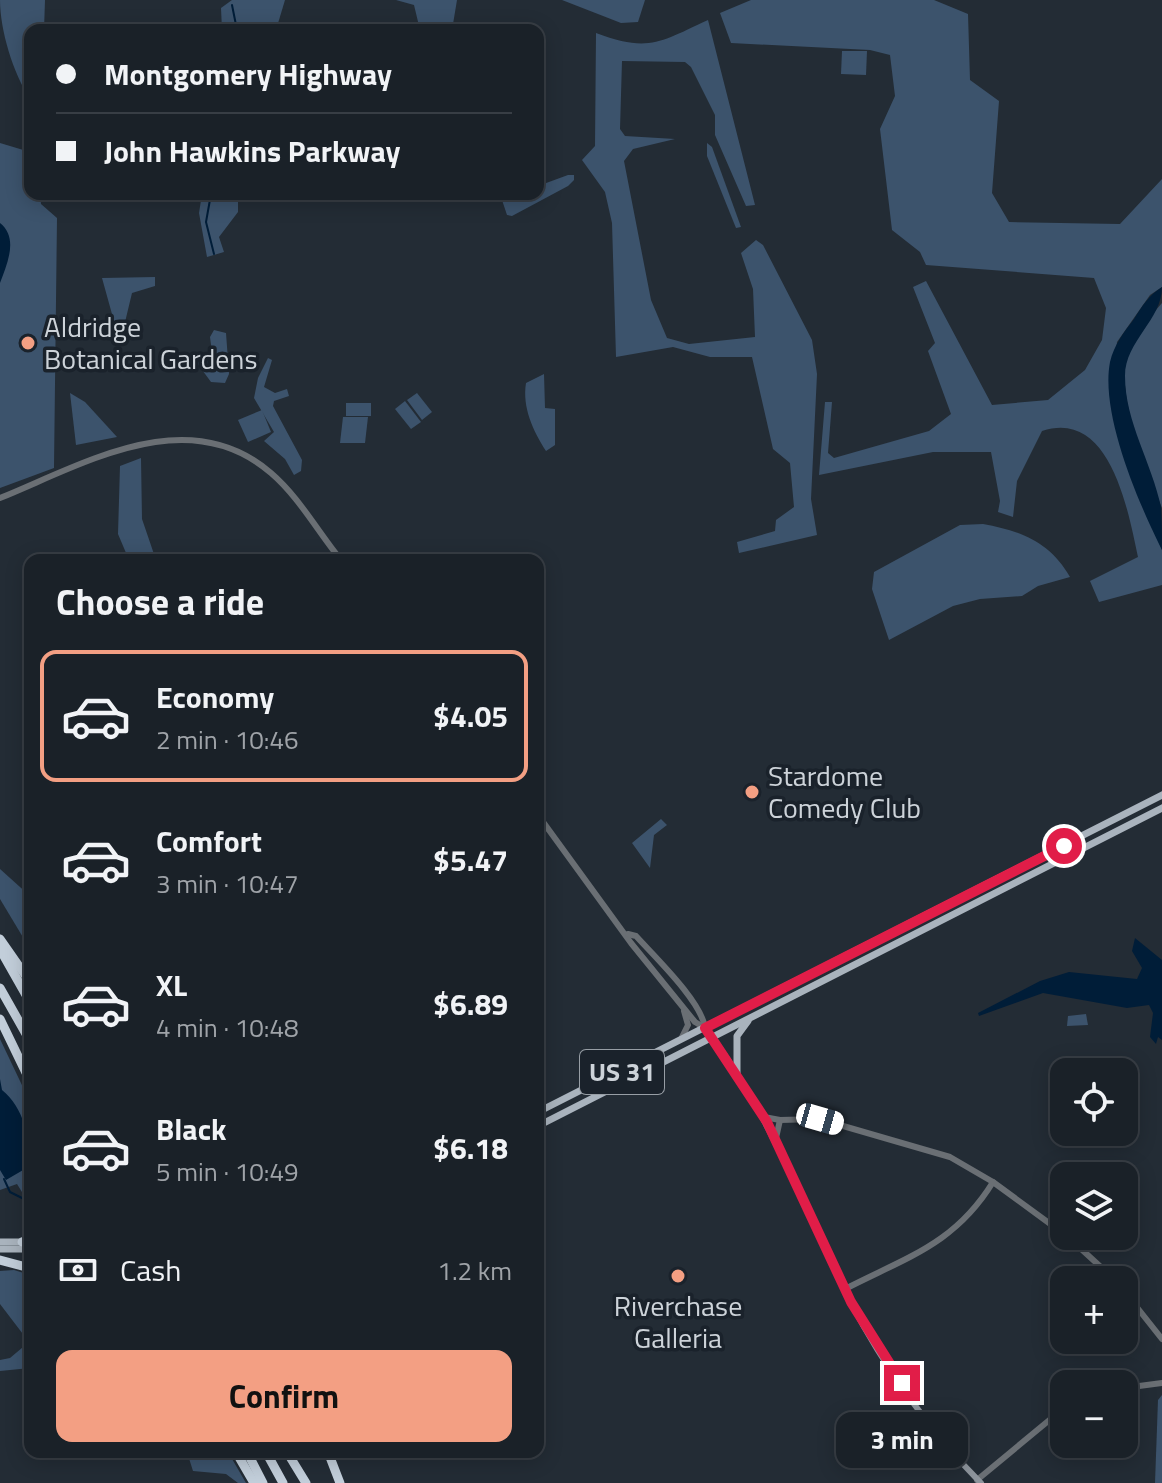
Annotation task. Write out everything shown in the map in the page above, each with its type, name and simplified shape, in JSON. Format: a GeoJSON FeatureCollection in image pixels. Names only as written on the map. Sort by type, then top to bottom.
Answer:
{"type":"FeatureCollection","features":[{"type":"Feature","properties":{"kind":"highway"},"geometry":{"type":"LineString","coordinates":[[0,939],[24,973]]}},
{"type":"Feature","properties":{"kind":"highway"},"geometry":{"type":"LineString","coordinates":[[0,949],[24,991]]}},
{"type":"Feature","properties":{"kind":"highway"},"geometry":{"type":"LineString","coordinates":[[0,988],[24,1030]]}},
{"type":"Feature","properties":{"kind":"highway"},"geometry":{"type":"LineString","coordinates":[[0,1019],[24,1069]]}},
{"type":"Feature","properties":{"kind":"highway"},"geometry":{"type":"LineString","coordinates":[[0,1260],[24,1266]]}},
{"type":"Feature","properties":{"kind":"highway"},"geometry":{"type":"LineString","coordinates":[[239,1458],[254,1483]]}},
{"type":"Feature","properties":{"kind":"highway"},"geometry":{"type":"LineString","coordinates":[[250,1458],[263,1483]]}},
{"type":"Feature","properties":{"kind":"highway"},"geometry":{"type":"LineString","coordinates":[[269,1458],[283,1483]]}},
{"type":"Feature","properties":{"kind":"highway"},"geometry":{"type":"LineString","coordinates":[[289,1458],[304,1483]]}},
{"type":"Feature","properties":{"kind":"highway"},"geometry":{"type":"LineString","coordinates":[[330,1458],[340,1483]]}},
{"type":"Feature","properties":{"kind":"main road","name":"US 31"},"geometry":{"type":"LineString","coordinates":[[544,1109],[1162,795]]}},
{"type":"Feature","properties":{"kind":"main road","name":"US 31"},"geometry":{"type":"LineString","coordinates":[[544,1123],[1162,808]]}},
{"type":"Feature","properties":{"kind":"main road"},"geometry":{"type":"LineString","coordinates":[[737,1075],[737,1036],[750,1019]]}},
{"type":"Feature","properties":{"kind":"main road"},"geometry":{"type":"LineString","coordinates":[[705,1028],[776,1138],[868,1332],[916,1405],[979,1481]]}},
{"type":"Feature","properties":{"kind":"main road"},"geometry":{"type":"LineString","coordinates":[[0,1242],[24,1243]]}},
{"type":"Feature","properties":{"kind":"main road"},"geometry":{"type":"LineString","coordinates":[[0,1249],[24,1244]]}},
{"type":"Feature","properties":{"kind":"street"},"geometry":{"type":"LineString","coordinates":[[0,498],[128,446],[171,439],[201,441],[224,447],[271,472],[336,554]]}},
{"type":"Feature","properties":{"kind":"street"},"geometry":{"type":"LineString","coordinates":[[544,823],[683,1007],[705,1028]]}},
{"type":"Feature","properties":{"kind":"street"},"geometry":{"type":"LineString","coordinates":[[628,934],[636,936],[672,977],[704,1018],[705,1028]]}},
{"type":"Feature","properties":{"kind":"street"},"geometry":{"type":"LineString","coordinates":[[680,1041],[688,1025],[683,1007]]}},
{"type":"Feature","properties":{"kind":"street"},"geometry":{"type":"LineString","coordinates":[[764,1117],[780,1120],[819,1119],[950,1157],[993,1182],[1050,1224]]}},
{"type":"Feature","properties":{"kind":"street"},"geometry":{"type":"LineString","coordinates":[[776,1138],[780,1120]]}},
{"type":"Feature","properties":{"kind":"street"},"geometry":{"type":"LineString","coordinates":[[845,1289],[954,1231],[977,1207],[993,1182]]}},
{"type":"Feature","properties":{"kind":"street"},"geometry":{"type":"LineString","coordinates":[[1082,1250],[1099,1266]]}},
{"type":"Feature","properties":{"kind":"street"},"geometry":{"type":"LineString","coordinates":[[1138,1309],[1162,1339]]}},
{"type":"Feature","properties":{"kind":"street"},"geometry":{"type":"LineString","coordinates":[[1138,1386],[1162,1383]]}},
{"type":"Feature","properties":{"kind":"street"},"geometry":{"type":"LineString","coordinates":[[979,1481],[1050,1420]]}},
{"type":"Feature","properties":{"kind":"shaded area"},"geometry":{"type":"Polygon","coordinates":[[[0,0],[45,0],[44,24],[24,24],[24,88],[9,51],[0,0]]]}},
{"type":"Feature","properties":{"kind":"shaded area"},"geometry":{"type":"Polygon","coordinates":[[[232,0],[285,0],[278,24],[222,24],[221,8],[232,0]]]}},
{"type":"Feature","properties":{"kind":"shaded area"},"geometry":{"type":"Polygon","coordinates":[[[396,0],[457,0],[453,24],[419,24],[414,5],[396,0]]]}},
{"type":"Feature","properties":{"kind":"shaded area"},"geometry":{"type":"Polygon","coordinates":[[[562,0],[645,0],[638,22],[621,23],[562,0]]]}},
{"type":"Feature","properties":{"kind":"shaded area"},"geometry":{"type":"Polygon","coordinates":[[[751,0],[934,0],[968,14],[970,80],[999,101],[992,193],[1009,222],[1120,224],[1162,179],[1162,287],[1150,295],[1117,342],[1112,405],[1123,453],[1162,550],[1162,585],[1099,602],[1090,581],[1138,557],[1121,490],[1112,468],[1100,448],[1084,434],[1065,428],[1042,431],[1017,481],[1013,517],[998,512],[1000,501],[991,452],[933,452],[819,475],[825,402],[832,402],[828,453],[834,458],[929,431],[951,414],[928,351],[935,343],[913,287],[926,281],[992,405],[1048,400],[1085,370],[1102,340],[1106,308],[1094,278],[926,265],[920,252],[892,230],[880,129],[895,96],[890,55],[870,50],[731,43],[720,13],[751,0]]]}},
{"type":"Feature","properties":{"kind":"shaded area"},"geometry":{"type":"Polygon","coordinates":[[[708,20],[755,205],[746,206],[715,135],[715,115],[691,67],[685,62],[622,61],[620,129],[625,136],[675,139],[633,149],[624,161],[651,300],[667,338],[689,344],[755,337],[753,289],[741,253],[756,240],[763,245],[812,340],[817,374],[811,499],[817,535],[739,553],[737,542],[775,531],[776,520],[794,507],[790,463],[773,449],[752,357],[710,357],[673,347],[616,357],[612,223],[605,192],[582,160],[595,146],[596,33],[629,42],[654,42],[708,20]]]}},
{"type":"Feature","properties":{"kind":"shaded area"},"geometry":{"type":"Polygon","coordinates":[[[842,51],[867,51],[866,75],[841,74],[842,51]]]}},
{"type":"Feature","properties":{"kind":"shaded area","name":"Aldridge Botanical Gardens"},"geometry":{"type":"Polygon","coordinates":[[[0,143],[24,150],[24,200],[41,200],[57,218],[54,468],[0,488],[0,143]]]}},
{"type":"Feature","properties":{"kind":"shaded area"},"geometry":{"type":"Polygon","coordinates":[[[707,143],[712,147],[741,227],[736,228],[707,156],[707,143]]]}},
{"type":"Feature","properties":{"kind":"shaded area"},"geometry":{"type":"Polygon","coordinates":[[[574,175],[568,186],[544,199],[544,184],[574,175]]]}},
{"type":"Feature","properties":{"kind":"shaded area"},"geometry":{"type":"Polygon","coordinates":[[[201,200],[238,200],[238,212],[219,237],[224,252],[207,257],[199,213],[201,200]]]}},
{"type":"Feature","properties":{"kind":"shaded area"},"geometry":{"type":"Polygon","coordinates":[[[502,200],[542,200],[512,216],[507,215],[502,200]]]}},
{"type":"Feature","properties":{"kind":"shaded area"},"geometry":{"type":"Polygon","coordinates":[[[0,223],[6,229],[10,244],[0,283],[0,223]]]}},
{"type":"Feature","properties":{"kind":"shaded area"},"geometry":{"type":"Polygon","coordinates":[[[155,277],[155,286],[132,293],[120,343],[102,278],[155,277]]]}},
{"type":"Feature","properties":{"kind":"shaded area"},"geometry":{"type":"Polygon","coordinates":[[[1162,287],[1156,310],[1131,352],[1125,376],[1129,410],[1161,507],[1162,550],[1124,458],[1108,383],[1110,362],[1117,344],[1146,301],[1162,287]]]}},
{"type":"Feature","properties":{"kind":"shaded area"},"geometry":{"type":"Polygon","coordinates":[[[1162,303],[1162,508],[1135,435],[1125,377],[1126,360],[1132,346],[1162,303]]]}},
{"type":"Feature","properties":{"kind":"shaded area"},"geometry":{"type":"Polygon","coordinates":[[[214,330],[226,333],[229,374],[225,383],[211,382],[197,363],[212,352],[210,337],[214,330]]]}},
{"type":"Feature","properties":{"kind":"shaded area"},"geometry":{"type":"Polygon","coordinates":[[[268,358],[272,360],[264,387],[275,393],[287,389],[289,396],[274,401],[273,406],[302,460],[301,471],[294,475],[285,459],[264,441],[274,432],[254,398],[258,378],[268,358]]]}},
{"type":"Feature","properties":{"kind":"shaded area"},"geometry":{"type":"Polygon","coordinates":[[[544,374],[545,408],[555,409],[555,445],[546,451],[530,418],[525,392],[526,383],[544,374]]]}},
{"type":"Feature","properties":{"kind":"shaded area"},"geometry":{"type":"Polygon","coordinates":[[[70,393],[85,402],[117,437],[76,445],[70,393]]]}},
{"type":"Feature","properties":{"kind":"shaded area"},"geometry":{"type":"Polygon","coordinates":[[[417,393],[432,412],[422,420],[407,400],[417,393]]]}},
{"type":"Feature","properties":{"kind":"shaded area"},"geometry":{"type":"Polygon","coordinates":[[[405,401],[421,422],[411,429],[395,409],[405,401]]]}},
{"type":"Feature","properties":{"kind":"shaded area"},"geometry":{"type":"Polygon","coordinates":[[[346,403],[371,403],[371,416],[346,416],[346,403]]]}},
{"type":"Feature","properties":{"kind":"shaded area"},"geometry":{"type":"Polygon","coordinates":[[[262,410],[271,432],[248,442],[238,420],[262,410]]]}},
{"type":"Feature","properties":{"kind":"shaded area"},"geometry":{"type":"Polygon","coordinates":[[[343,417],[368,417],[365,443],[340,443],[343,417]]]}},
{"type":"Feature","properties":{"kind":"shaded area"},"geometry":{"type":"Polygon","coordinates":[[[141,458],[142,519],[154,554],[126,554],[118,534],[120,466],[141,458]]]}},
{"type":"Feature","properties":{"kind":"shaded area"},"geometry":{"type":"Polygon","coordinates":[[[983,524],[1010,530],[1033,540],[1053,555],[1070,577],[1038,586],[1022,596],[980,599],[953,606],[889,640],[872,589],[874,572],[960,525],[983,524]]]}},
{"type":"Feature","properties":{"kind":"shaded area"},"geometry":{"type":"Polygon","coordinates":[[[661,819],[667,825],[654,835],[650,868],[632,843],[661,819]]]}},
{"type":"Feature","properties":{"kind":"shaded area"},"geometry":{"type":"Polygon","coordinates":[[[0,869],[24,891],[24,939],[0,899],[0,869]]]}},
{"type":"Feature","properties":{"kind":"shaded area"},"geometry":{"type":"Polygon","coordinates":[[[1135,938],[1162,960],[1162,1040],[1158,1037],[1156,1044],[1150,1037],[1153,1013],[1149,1005],[1127,1008],[1043,993],[979,1016],[978,1013],[1040,981],[1069,972],[1137,979],[1142,968],[1132,951],[1135,938]]]}},
{"type":"Feature","properties":{"kind":"shaded area"},"geometry":{"type":"Polygon","coordinates":[[[1086,1014],[1088,1025],[1067,1026],[1068,1016],[1086,1014]]]}},
{"type":"Feature","properties":{"kind":"shaded area"},"geometry":{"type":"Polygon","coordinates":[[[0,1039],[24,1089],[24,1195],[17,1184],[0,1190],[0,1039]]]}},
{"type":"Feature","properties":{"kind":"shaded area"},"geometry":{"type":"Polygon","coordinates":[[[0,1079],[2,1090],[16,1106],[24,1124],[24,1170],[6,1180],[0,1170],[0,1079]]]}},
{"type":"Feature","properties":{"kind":"shaded area"},"geometry":{"type":"Polygon","coordinates":[[[0,1271],[24,1273],[24,1335],[0,1304],[0,1271]]]}},
{"type":"Feature","properties":{"kind":"shaded area"},"geometry":{"type":"Polygon","coordinates":[[[24,1346],[24,1369],[0,1371],[0,1360],[10,1358],[24,1346]]]}},
{"type":"Feature","properties":{"kind":"shaded area"},"geometry":{"type":"Polygon","coordinates":[[[1162,1395],[1162,1483],[1155,1483],[1158,1400],[1162,1395]]]}},
{"type":"Feature","properties":{"kind":"shaded area"},"geometry":{"type":"Polygon","coordinates":[[[189,1458],[231,1458],[246,1483],[238,1483],[226,1474],[193,1471],[189,1458]]]}},
{"type":"Feature","properties":{"kind":"waterway"},"geometry":{"type":"LineString","coordinates":[[232,5],[236,24]]}},
{"type":"Feature","properties":{"kind":"waterway"},"geometry":{"type":"LineString","coordinates":[[210,200],[206,222],[214,254]]}},
{"type":"Feature","properties":{"kind":"waterway"},"geometry":{"type":"LineString","coordinates":[[4,1179],[10,1192],[24,1199]]}},
{"type":"Feature","properties":{"kind":"place","name":"Aldridge Botanical Gardens"},"geometry":{"type":"Point","coordinates":[28,343]}},
{"type":"Feature","properties":{"kind":"place","name":"Stardome Comedy Club"},"geometry":{"type":"Point","coordinates":[752,792]}},
{"type":"Feature","properties":{"kind":"place","name":"Riverchase Galleria"},"geometry":{"type":"Point","coordinates":[678,1276]}},
{"type":"Feature","properties":{"kind":"route"},"geometry":{"type":"LineString","coordinates":[[902,1383],[851,1302],[767,1122],[705,1028],[1064,846]]}}]}
